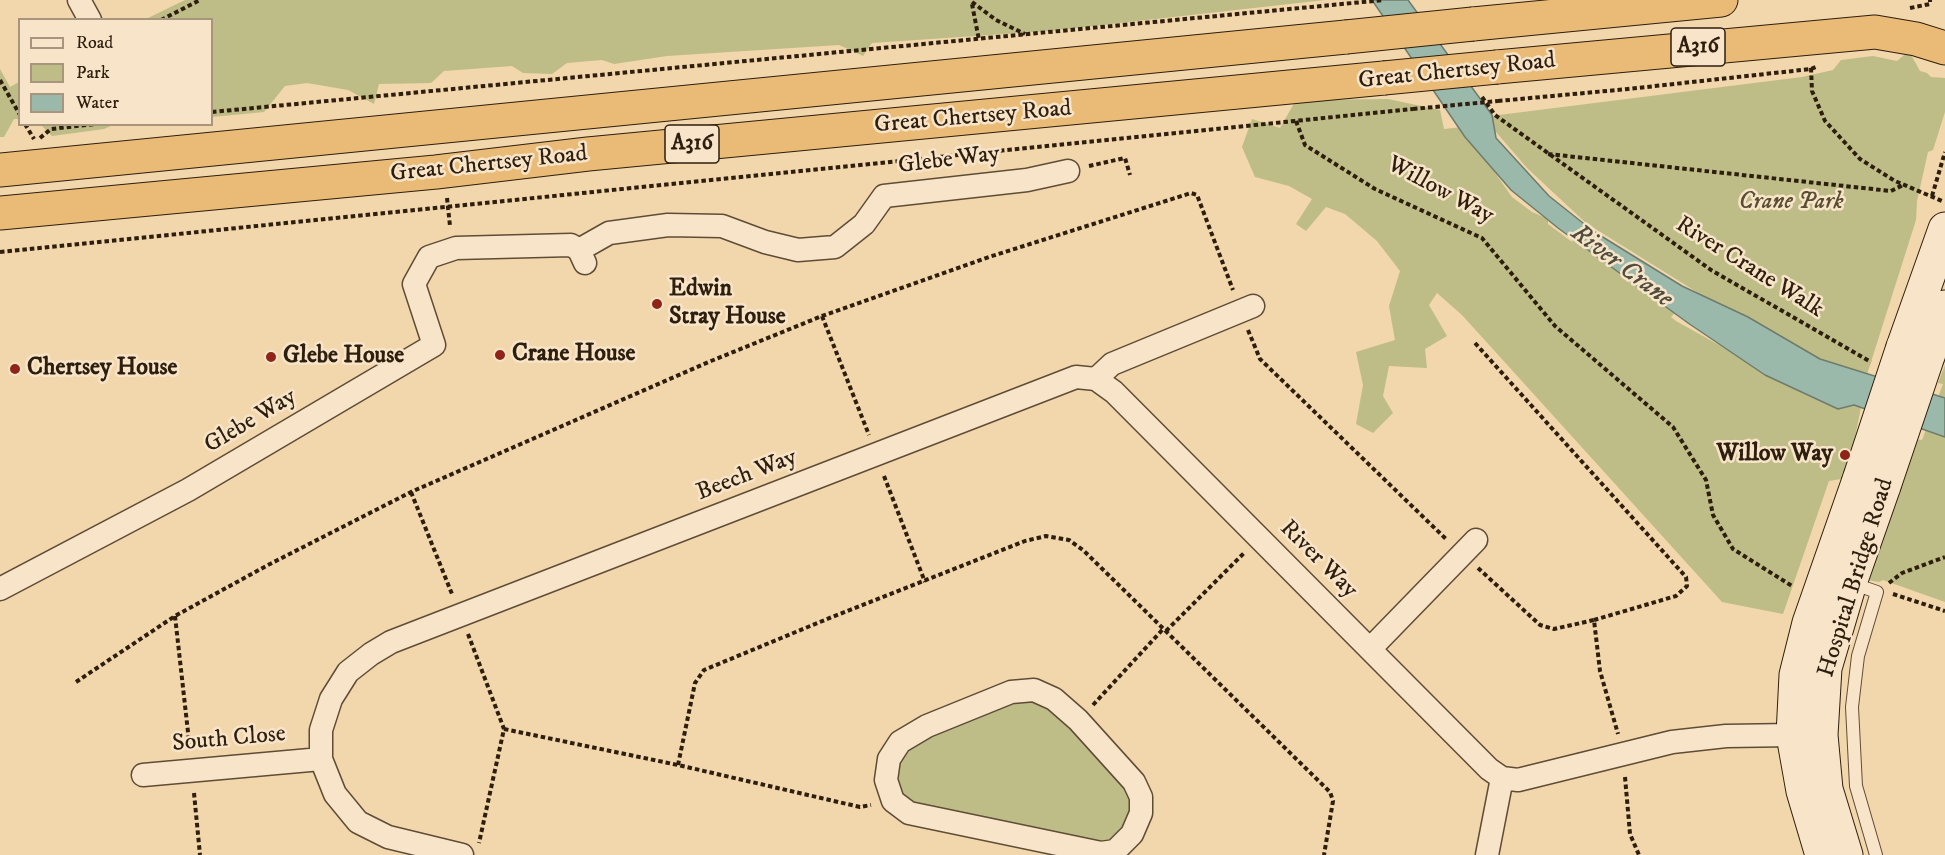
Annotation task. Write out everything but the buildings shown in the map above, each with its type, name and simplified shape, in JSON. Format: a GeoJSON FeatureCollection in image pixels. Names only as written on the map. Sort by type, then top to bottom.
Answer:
{"type":"FeatureCollection","features":[{"type":"Feature","properties":{"kind":"highway","name":"Great Chertsey Road"},"geometry":{"type":"LineString","coordinates":[[0,170],[1721,0]]}},
{"type":"Feature","properties":{"kind":"highway","name":"Great Chertsey Road"},"geometry":{"type":"LineString","coordinates":[[0,213],[436,172],[588,154],[1875,32],[1916,39],[1945,48]]}},
{"type":"Feature","properties":{"kind":"main road","name":"Hospital Bridge Road"},"geometry":{"type":"LineString","coordinates":[[1822,855],[1803,791],[1807,735],[1843,587],[1904,356],[1945,230]]}},
{"type":"Feature","properties":{"kind":"main road","name":"Hospital Bridge Road"},"geometry":{"type":"LineString","coordinates":[[1904,356],[1945,307]]}},
{"type":"Feature","properties":{"kind":"main road","name":"Hospital Bridge Road"},"geometry":{"type":"LineString","coordinates":[[1807,735],[1846,855]]}},
{"type":"Feature","properties":{"kind":"street"},"geometry":{"type":"LineString","coordinates":[[79,0],[89,18]]}},
{"type":"Feature","properties":{"kind":"street","name":"Glebe Way"},"geometry":{"type":"LineString","coordinates":[[0,589],[188,490],[434,345],[414,284],[429,257],[456,248],[572,245],[582,256],[609,232],[668,225],[722,226],[798,250],[835,248],[864,224],[884,196],[1027,180],[1068,171]]}},
{"type":"Feature","properties":{"kind":"street"},"geometry":{"type":"LineString","coordinates":[[1096,379],[1112,364],[1247,308]]}},
{"type":"Feature","properties":{"kind":"street","name":"Beech Way"},"geometry":{"type":"LineString","coordinates":[[321,759],[321,730],[331,699],[348,672],[391,642],[1076,377],[1096,379]]}},
{"type":"Feature","properties":{"kind":"street","name":"River Way"},"geometry":{"type":"LineString","coordinates":[[1096,379],[1114,392],[1489,769],[1502,778]]}},
{"type":"Feature","properties":{"kind":"street"},"geometry":{"type":"LineString","coordinates":[[1370,649],[1469,547]]}},
{"type":"Feature","properties":{"kind":"street"},"geometry":{"type":"LineString","coordinates":[[1034,690],[1054,699],[1078,720],[1134,782],[1141,797],[1142,813],[1132,834],[1115,851],[1101,853],[1004,845],[909,813],[893,801],[886,780],[889,759],[900,742],[927,726],[1011,692],[1034,690]]}},
{"type":"Feature","properties":{"kind":"street"},"geometry":{"type":"LineString","coordinates":[[1486,855],[1502,778],[1518,780],[1672,742],[1726,735],[1807,735]]}},
{"type":"Feature","properties":{"kind":"street"},"geometry":{"type":"LineString","coordinates":[[321,759],[335,794],[358,822],[388,837],[462,855]]}},
{"type":"Feature","properties":{"kind":"street","name":"South Close"},"geometry":{"type":"LineString","coordinates":[[143,774],[321,759]]}},
{"type":"Feature","properties":{"kind":"lane"},"geometry":{"type":"LineString","coordinates":[[1843,587],[1858,656],[1852,707],[1856,786],[1876,855]]}},
{"type":"Feature","properties":{"kind":"path"},"geometry":{"type":"LineString","coordinates":[[165,18],[200,0]]}},
{"type":"Feature","properties":{"kind":"path"},"geometry":{"type":"LineString","coordinates":[[213,112],[1384,0]]}},
{"type":"Feature","properties":{"kind":"path"},"geometry":{"type":"LineString","coordinates":[[971,1],[996,20],[1026,34]]}},
{"type":"Feature","properties":{"kind":"path"},"geometry":{"type":"LineString","coordinates":[[971,1],[979,39]]}},
{"type":"Feature","properties":{"kind":"path"},"geometry":{"type":"LineString","coordinates":[[1811,58],[1812,91],[1825,121],[1860,159],[1903,185],[1945,202]]}},
{"type":"Feature","properties":{"kind":"path"},"geometry":{"type":"LineString","coordinates":[[0,252],[1811,69],[1818,65]]}},
{"type":"Feature","properties":{"kind":"path"},"geometry":{"type":"LineString","coordinates":[[0,80],[18,112]]}},
{"type":"Feature","properties":{"kind":"path","name":"River Crane Walk"},"geometry":{"type":"LineString","coordinates":[[1495,115],[1711,270],[1861,358],[1904,356]]}},
{"type":"Feature","properties":{"kind":"path","name":"Willow Way"},"geometry":{"type":"LineString","coordinates":[[1296,121],[1305,145],[1375,189],[1482,238],[1555,326],[1673,427],[1706,480],[1713,515],[1733,549],[1761,569],[1843,587],[1904,596],[1945,611]]}},
{"type":"Feature","properties":{"kind":"path"},"geometry":{"type":"LineString","coordinates":[[26,126],[35,142],[51,129],[77,126]]}},
{"type":"Feature","properties":{"kind":"path"},"geometry":{"type":"LineString","coordinates":[[1932,196],[1945,152]]}},
{"type":"Feature","properties":{"kind":"path"},"geometry":{"type":"LineString","coordinates":[[1547,154],[1891,191],[1903,185]]}},
{"type":"Feature","properties":{"kind":"path"},"geometry":{"type":"LineString","coordinates":[[1068,171],[1125,158],[1130,175]]}},
{"type":"Feature","properties":{"kind":"path"},"geometry":{"type":"LineString","coordinates":[[76,682],[175,616],[411,492],[472,465],[711,361],[822,316],[989,257],[1191,193],[1197,195],[1247,308],[1260,358],[1469,547],[1540,625],[1554,629],[1676,596],[1687,586],[1686,578],[1475,343]]}},
{"type":"Feature","properties":{"kind":"path"},"geometry":{"type":"LineString","coordinates":[[822,316],[860,411]]}},
{"type":"Feature","properties":{"kind":"path"},"geometry":{"type":"LineString","coordinates":[[877,454],[898,516],[925,582]]}},
{"type":"Feature","properties":{"kind":"path"},"geometry":{"type":"LineString","coordinates":[[411,492],[504,729],[476,855]]}},
{"type":"Feature","properties":{"kind":"path"},"geometry":{"type":"LineString","coordinates":[[678,765],[699,676],[705,670],[832,617],[1025,542],[1046,536],[1069,540],[1083,550],[1330,792],[1333,801],[1324,855]]}},
{"type":"Feature","properties":{"kind":"path"},"geometry":{"type":"LineString","coordinates":[[1078,720],[1258,538]]}},
{"type":"Feature","properties":{"kind":"path"},"geometry":{"type":"LineString","coordinates":[[1843,587],[1902,573],[1945,557]]}},
{"type":"Feature","properties":{"kind":"path"},"geometry":{"type":"LineString","coordinates":[[175,616],[200,855]]}},
{"type":"Feature","properties":{"kind":"path"},"geometry":{"type":"LineString","coordinates":[[1594,620],[1600,671],[1623,753],[1630,834],[1639,855]]}},
{"type":"Feature","properties":{"kind":"path"},"geometry":{"type":"LineString","coordinates":[[504,729],[678,765],[860,807],[893,801]]}},
{"type":"Feature","properties":{"kind":"green space"},"geometry":{"type":"Polygon","coordinates":[[[185,0],[1325,0],[1049,31],[872,43],[863,56],[839,45],[667,56],[614,64],[602,60],[567,63],[552,74],[523,73],[512,66],[444,71],[431,83],[379,84],[374,104],[348,90],[307,83],[285,86],[264,112],[213,117],[213,18],[148,18],[185,0]]]}},
{"type":"Feature","properties":{"kind":"green space","name":"Crane Park"},"geometry":{"type":"Polygon","coordinates":[[[1909,51],[1920,71],[1931,77],[1945,78],[1945,112],[1933,150],[1928,152],[1917,201],[1916,220],[1864,384],[1716,304],[1586,223],[1527,168],[1483,117],[1802,77],[1833,70],[1841,60],[1873,56],[1897,61],[1909,51]]]}},
{"type":"Feature","properties":{"kind":"green space"},"geometry":{"type":"Polygon","coordinates":[[[0,69],[10,87],[18,83],[18,119],[14,119],[4,137],[0,137],[0,69]]]}},
{"type":"Feature","properties":{"kind":"green space"},"geometry":{"type":"Polygon","coordinates":[[[1388,99],[1440,110],[1444,129],[1463,127],[1512,197],[1532,212],[1548,219],[1548,224],[1572,242],[1573,235],[1685,302],[1671,317],[1676,321],[1789,384],[1861,407],[1847,478],[1829,481],[1783,614],[1722,602],[1462,315],[1437,293],[1429,305],[1447,336],[1425,349],[1427,368],[1389,366],[1383,396],[1393,413],[1373,433],[1356,424],[1363,385],[1356,352],[1395,340],[1389,306],[1400,271],[1377,241],[1345,214],[1326,207],[1306,231],[1296,224],[1312,199],[1289,186],[1255,177],[1242,147],[1252,119],[1280,128],[1296,100],[1388,99]]]}},
{"type":"Feature","properties":{"kind":"green space"},"geometry":{"type":"Polygon","coordinates":[[[42,126],[111,126],[104,129],[52,136],[42,126]]]}},
{"type":"Feature","properties":{"kind":"green space"},"geometry":{"type":"Polygon","coordinates":[[[1945,365],[1945,602],[1883,580],[1879,582],[1867,580],[1914,439],[1922,440],[1943,384],[1938,383],[1945,365]]]}},
{"type":"Feature","properties":{"kind":"green space"},"geometry":{"type":"Polygon","coordinates":[[[1034,690],[1141,797],[1115,851],[909,813],[889,759],[900,742],[1034,690]]]}},
{"type":"Feature","properties":{"kind":"water","name":"River Crane"},"geometry":{"type":"Polygon","coordinates":[[[1372,0],[1408,0],[1492,115],[1496,138],[1549,196],[1593,231],[1682,286],[1748,317],[1820,359],[1945,398],[1945,437],[1854,405],[1838,409],[1765,375],[1688,323],[1558,228],[1511,190],[1465,137],[1372,0]]]}},
{"type":"Feature","properties":{"kind":"place","name":"Edwin Stray House"},"geometry":{"type":"Point","coordinates":[657,304]}},
{"type":"Feature","properties":{"kind":"place","name":"Crane House"},"geometry":{"type":"Point","coordinates":[500,355]}},
{"type":"Feature","properties":{"kind":"place","name":"Glebe House"},"geometry":{"type":"Point","coordinates":[271,357]}},
{"type":"Feature","properties":{"kind":"place","name":"Chertsey House"},"geometry":{"type":"Point","coordinates":[15,369]}},
{"type":"Feature","properties":{"kind":"place","name":"Willow Way"},"geometry":{"type":"Point","coordinates":[1845,455]}}]}
